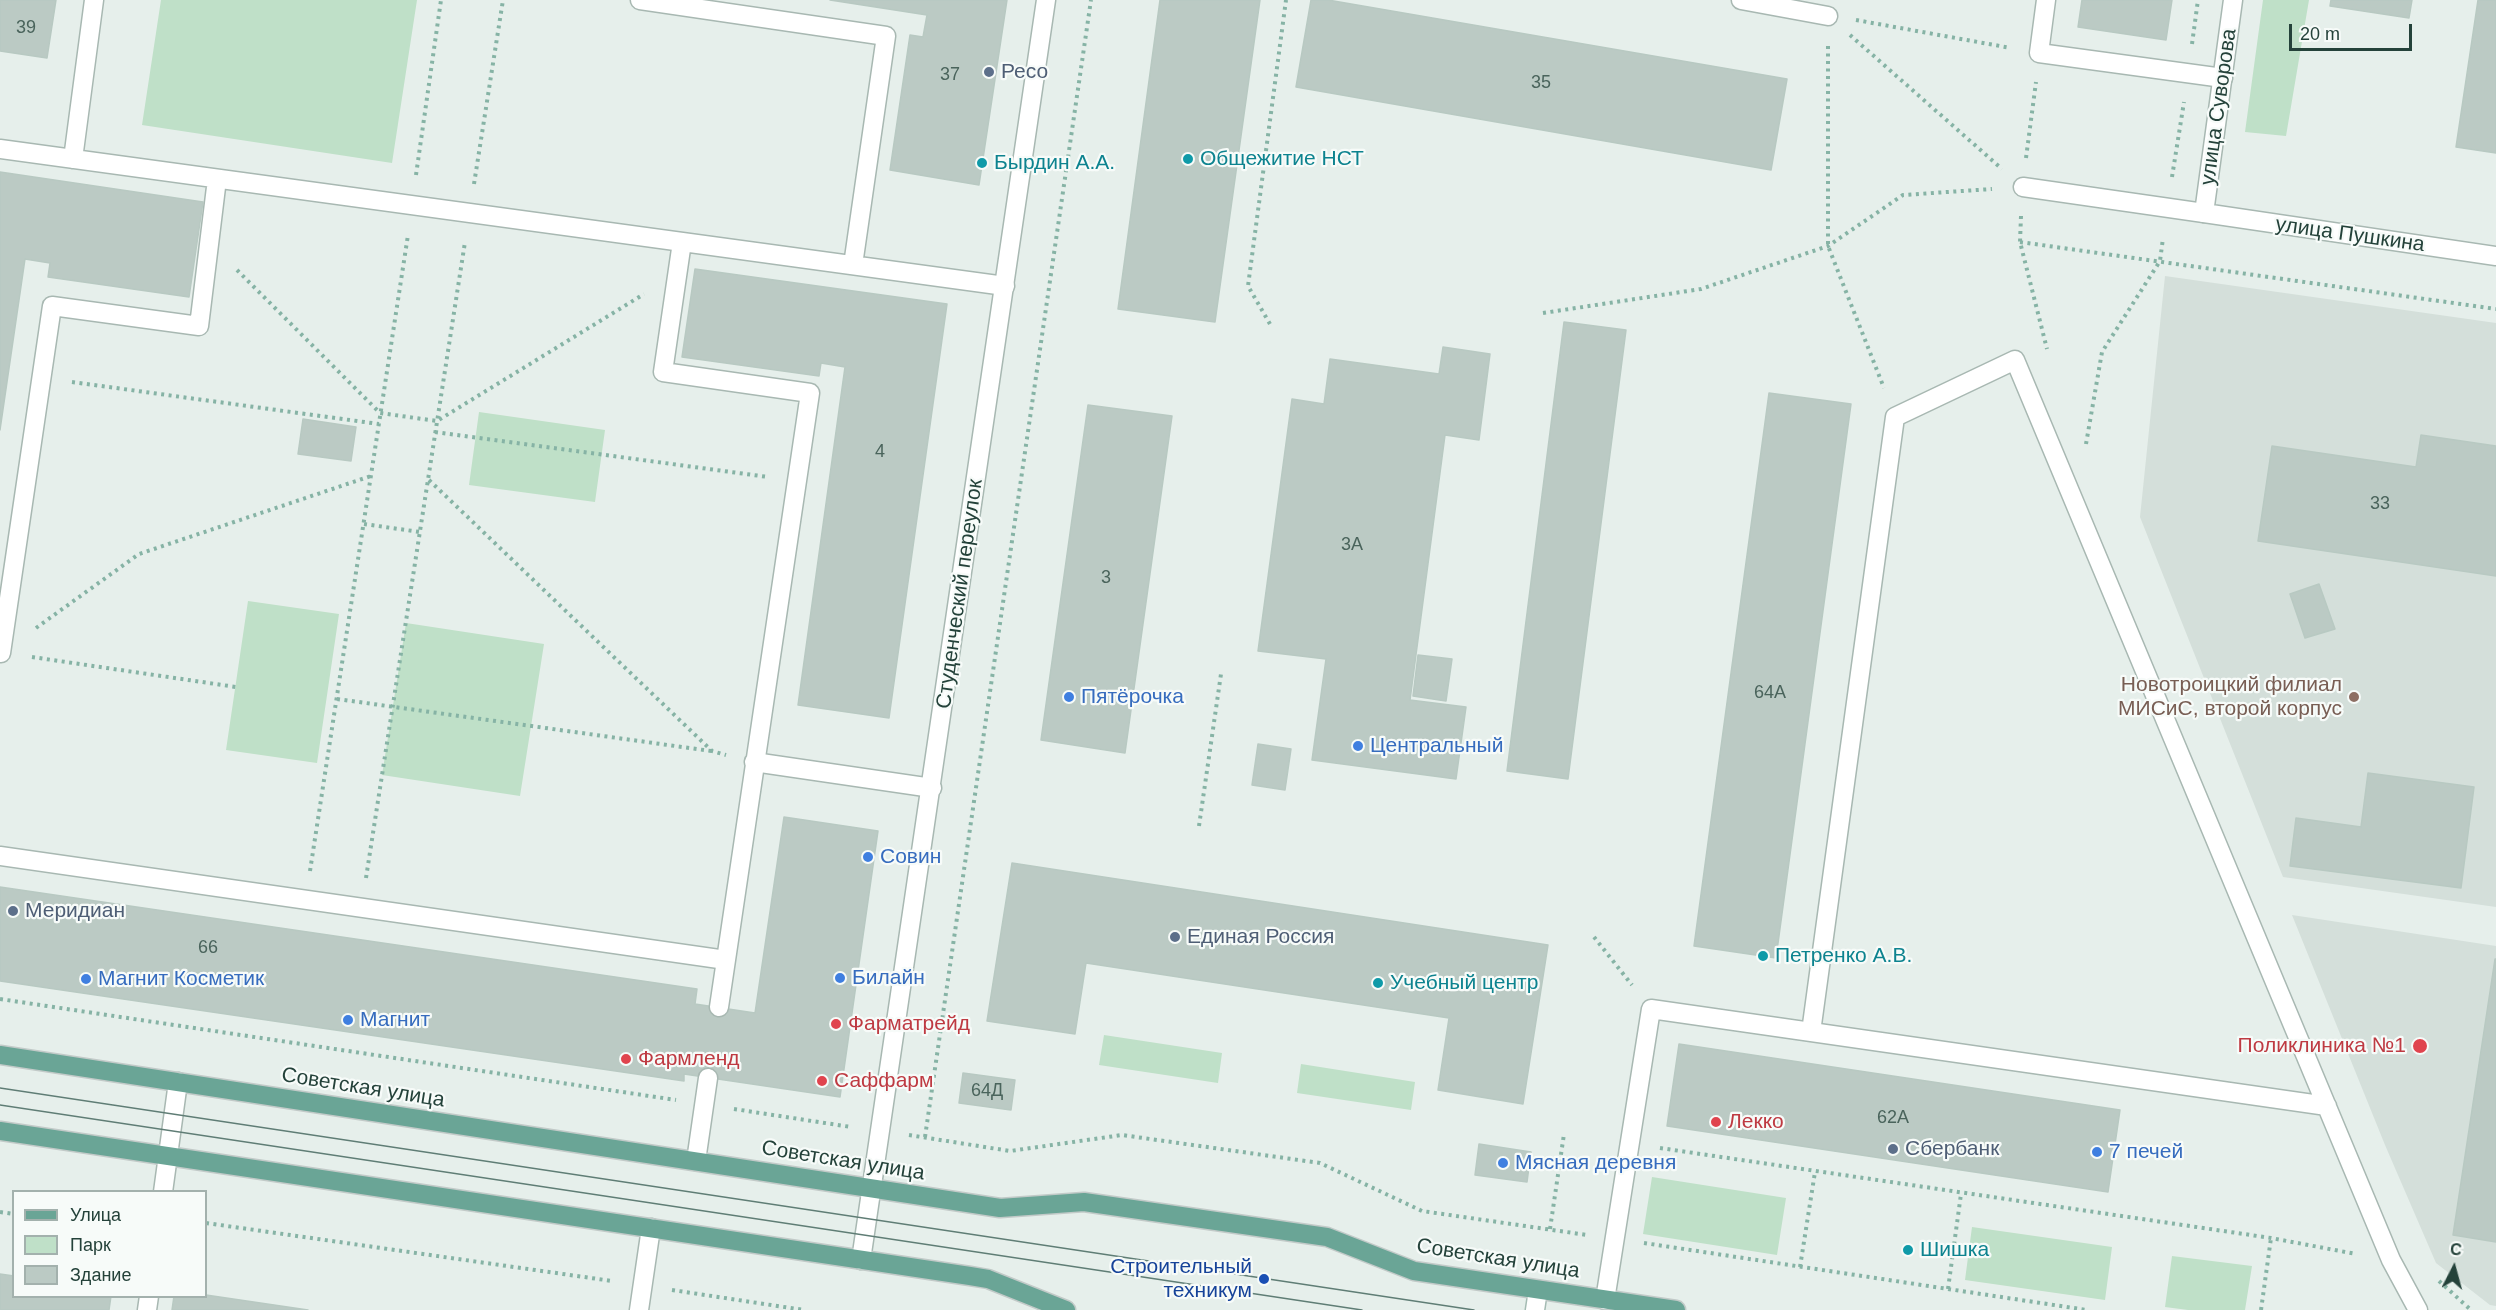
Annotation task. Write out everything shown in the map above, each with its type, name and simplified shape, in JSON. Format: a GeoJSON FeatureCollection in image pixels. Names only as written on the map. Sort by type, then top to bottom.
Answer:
{"type":"FeatureCollection","features":[{"type":"Feature","properties":{"kind":"main road","name":"Советская улица"},"geometry":{"type":"LineString","coordinates":[[0,1055],[1000,1208],[1084,1202],[1328,1238],[1414,1270],[1676,1310]]}},
{"type":"Feature","properties":{"kind":"main road"},"geometry":{"type":"LineString","coordinates":[[0,1131],[988,1279],[1066,1310]]}},
{"type":"Feature","properties":{"kind":"street"},"geometry":{"type":"LineString","coordinates":[[73,159],[94,0]]}},
{"type":"Feature","properties":{"kind":"street"},"geometry":{"type":"LineString","coordinates":[[640,0],[886,36],[853,265]]}},
{"type":"Feature","properties":{"kind":"street","name":"Студенческий переулок"},"geometry":{"type":"LineString","coordinates":[[861,1260],[1046,0]]}},
{"type":"Feature","properties":{"kind":"street"},"geometry":{"type":"LineString","coordinates":[[1741,0],[1828,16]]}},
{"type":"Feature","properties":{"kind":"street"},"geometry":{"type":"LineString","coordinates":[[2046,0],[2039,53],[2223,78]]}},
{"type":"Feature","properties":{"kind":"street","name":"улица Суворова"},"geometry":{"type":"LineString","coordinates":[[2204,213],[2234,0]]}},
{"type":"Feature","properties":{"kind":"street"},"geometry":{"type":"LineString","coordinates":[[0,149],[1005,286]]}},
{"type":"Feature","properties":{"kind":"street"},"geometry":{"type":"LineString","coordinates":[[0,656],[52,306],[199,326],[217,179]]}},
{"type":"Feature","properties":{"kind":"street","name":"улица Пушкина"},"geometry":{"type":"LineString","coordinates":[[2023,187],[2496,256]]}},
{"type":"Feature","properties":{"kind":"street"},"geometry":{"type":"LineString","coordinates":[[682,242],[663,372],[810,393],[753,762],[719,1007]]}},
{"type":"Feature","properties":{"kind":"street"},"geometry":{"type":"LineString","coordinates":[[1811,1032],[1895,417],[2015,360],[2391,1260],[2418,1310]]}},
{"type":"Feature","properties":{"kind":"street"},"geometry":{"type":"LineString","coordinates":[[753,762],[932,788]]}},
{"type":"Feature","properties":{"kind":"street"},"geometry":{"type":"LineString","coordinates":[[0,856],[726,960]]}},
{"type":"Feature","properties":{"kind":"street"},"geometry":{"type":"LineString","coordinates":[[1605,1300],[1651,1009],[2327,1106]]}},
{"type":"Feature","properties":{"kind":"street"},"geometry":{"type":"LineString","coordinates":[[696,1161],[708,1078]]}},
{"type":"Feature","properties":{"kind":"street"},"geometry":{"type":"LineString","coordinates":[[163,1190],[178,1082]]}},
{"type":"Feature","properties":{"kind":"street"},"geometry":{"type":"LineString","coordinates":[[639,1310],[651,1228]]}},
{"type":"Feature","properties":{"kind":"street"},"geometry":{"type":"LineString","coordinates":[[1535,1310],[1538,1290]]}},
{"type":"Feature","properties":{"kind":"path"},"geometry":{"type":"LineString","coordinates":[[306,900],[441,0]]}},
{"type":"Feature","properties":{"kind":"path"},"geometry":{"type":"LineString","coordinates":[[361,908],[503,0]]}},
{"type":"Feature","properties":{"kind":"path"},"geometry":{"type":"LineString","coordinates":[[925,1137],[1091,0]]}},
{"type":"Feature","properties":{"kind":"path"},"geometry":{"type":"LineString","coordinates":[[1270,324],[1248,286],[1286,0]]}},
{"type":"Feature","properties":{"kind":"path"},"geometry":{"type":"LineString","coordinates":[[2086,444],[2102,352],[2160,261],[2198,0]]}},
{"type":"Feature","properties":{"kind":"path"},"geometry":{"type":"LineString","coordinates":[[1828,16],[2039,53],[2023,187],[2020,242],[2050,358]]}},
{"type":"Feature","properties":{"kind":"path"},"geometry":{"type":"LineString","coordinates":[[1828,16],[2023,187]]}},
{"type":"Feature","properties":{"kind":"path"},"geometry":{"type":"LineString","coordinates":[[1828,16],[1828,246],[1895,417]]}},
{"type":"Feature","properties":{"kind":"path"},"geometry":{"type":"LineString","coordinates":[[1543,313],[1701,289],[1828,246],[1903,195],[2023,187]]}},
{"type":"Feature","properties":{"kind":"path"},"geometry":{"type":"LineString","coordinates":[[209,242],[380,413],[437,421],[678,273]]}},
{"type":"Feature","properties":{"kind":"path"},"geometry":{"type":"LineString","coordinates":[[2020,242],[2496,309]]}},
{"type":"Feature","properties":{"kind":"path"},"geometry":{"type":"LineString","coordinates":[[42,378],[379,424]]}},
{"type":"Feature","properties":{"kind":"path"},"geometry":{"type":"LineString","coordinates":[[435,432],[796,481]]}},
{"type":"Feature","properties":{"kind":"path"},"geometry":{"type":"LineString","coordinates":[[2082,434],[2091,455]]}},
{"type":"Feature","properties":{"kind":"path"},"geometry":{"type":"LineString","coordinates":[[0,656],[139,554],[371,476]]}},
{"type":"Feature","properties":{"kind":"path"},"geometry":{"type":"LineString","coordinates":[[428,480],[712,751]]}},
{"type":"Feature","properties":{"kind":"path"},"geometry":{"type":"LineString","coordinates":[[364,524],[420,532]]}},
{"type":"Feature","properties":{"kind":"path"},"geometry":{"type":"LineString","coordinates":[[0,656],[236,687]]}},
{"type":"Feature","properties":{"kind":"path"},"geometry":{"type":"LineString","coordinates":[[1198,826],[1221,674]]}},
{"type":"Feature","properties":{"kind":"path"},"geometry":{"type":"LineString","coordinates":[[337,699],[712,751],[753,762]]}},
{"type":"Feature","properties":{"kind":"path"},"geometry":{"type":"LineString","coordinates":[[1594,937],[1651,1009]]}},
{"type":"Feature","properties":{"kind":"path"},"geometry":{"type":"LineString","coordinates":[[0,999],[1010,1150],[1122,1135],[1320,1163],[1422,1211],[2087,1310]]}},
{"type":"Feature","properties":{"kind":"path"},"geometry":{"type":"LineString","coordinates":[[1550,1229],[1564,1134]]}},
{"type":"Feature","properties":{"kind":"path"},"geometry":{"type":"LineString","coordinates":[[1630,1144],[2271,1238],[2391,1260],[2425,1269],[2471,1310]]}},
{"type":"Feature","properties":{"kind":"path"},"geometry":{"type":"LineString","coordinates":[[1800,1267],[1815,1172]]}},
{"type":"Feature","properties":{"kind":"path"},"geometry":{"type":"LineString","coordinates":[[1948,1289],[1961,1194]]}},
{"type":"Feature","properties":{"kind":"path"},"geometry":{"type":"LineString","coordinates":[[207,1223],[804,1310]]}},
{"type":"Feature","properties":{"kind":"path"},"geometry":{"type":"LineString","coordinates":[[2261,1310],[2271,1238]]}},
{"type":"Feature","properties":{"kind":"shaded area","name":"Новотроицкий филиал МИСиС, второй корпус"},"geometry":{"type":"Polygon","coordinates":[[[2165,276],[2496,323],[2496,907],[2283,877],[2140,517],[2165,276]]]}},
{"type":"Feature","properties":{"kind":"shaded area","name":"Поликлиника №1"},"geometry":{"type":"Polygon","coordinates":[[[2292,915],[2496,946],[2496,1306],[2490,1305],[2436,1263],[2385,1145],[2292,915]]]}},
{"type":"Feature","properties":{"kind":"green space"},"geometry":{"type":"Polygon","coordinates":[[[161,0],[417,0],[392,163],[142,125],[161,0]]]}},
{"type":"Feature","properties":{"kind":"green space"},"geometry":{"type":"Polygon","coordinates":[[[2263,0],[2309,0],[2286,136],[2245,132],[2263,0]]]}},
{"type":"Feature","properties":{"kind":"green space"},"geometry":{"type":"Polygon","coordinates":[[[479,412],[605,430],[595,502],[469,485],[479,412]]]}},
{"type":"Feature","properties":{"kind":"green space"},"geometry":{"type":"Polygon","coordinates":[[[248,601],[339,614],[317,763],[226,750],[248,601]]]}},
{"type":"Feature","properties":{"kind":"green space"},"geometry":{"type":"Polygon","coordinates":[[[406,623],[544,644],[520,796],[382,775],[406,623]]]}},
{"type":"Feature","properties":{"kind":"green space"},"geometry":{"type":"Polygon","coordinates":[[[1104,1035],[1222,1053],[1218,1083],[1099,1065],[1104,1035]]]}},
{"type":"Feature","properties":{"kind":"green space"},"geometry":{"type":"Polygon","coordinates":[[[1301,1064],[1415,1082],[1411,1110],[1297,1093],[1301,1064]]]}},
{"type":"Feature","properties":{"kind":"green space"},"geometry":{"type":"Polygon","coordinates":[[[1652,1177],[1786,1198],[1777,1255],[1643,1234],[1652,1177]]]}},
{"type":"Feature","properties":{"kind":"green space"},"geometry":{"type":"Polygon","coordinates":[[[1972,1227],[2112,1247],[2105,1300],[1965,1280],[1972,1227]]]}},
{"type":"Feature","properties":{"kind":"green space"},"geometry":{"type":"Polygon","coordinates":[[[2172,1256],[2252,1266],[2245,1310],[2188,1310],[2165,1307],[2172,1256]]]}},
{"type":"Feature","properties":{"kind":"building"},"geometry":{"type":"Polygon","coordinates":[[[0,0],[56,0],[47,58],[0,51],[0,0]]]}},
{"type":"Feature","properties":{"kind":"building"},"geometry":{"type":"Polygon","coordinates":[[[830,0],[1007,0],[979,185],[890,170],[910,35],[923,37],[927,15],[830,0]]]}},
{"type":"Feature","properties":{"kind":"building","name":"Общежитие НСТ"},"geometry":{"type":"Polygon","coordinates":[[[1160,0],[1260,0],[1215,322],[1118,309],[1160,0]]]}},
{"type":"Feature","properties":{"kind":"building"},"geometry":{"type":"Polygon","coordinates":[[[1311,0],[1328,0],[1787,79],[1771,170],[1296,87],[1311,0]]]}},
{"type":"Feature","properties":{"kind":"building"},"geometry":{"type":"Polygon","coordinates":[[[2082,0],[2172,0],[2166,40],[2078,27],[2082,0]]]}},
{"type":"Feature","properties":{"kind":"building"},"geometry":{"type":"Polygon","coordinates":[[[2331,0],[2412,0],[2409,18],[2330,6],[2331,0]]]}},
{"type":"Feature","properties":{"kind":"building"},"geometry":{"type":"Polygon","coordinates":[[[2478,0],[2496,0],[2496,153],[2456,147],[2478,0]]]}},
{"type":"Feature","properties":{"kind":"building"},"geometry":{"type":"Polygon","coordinates":[[[0,172],[203,202],[189,297],[48,277],[50,263],[25,259],[0,430],[0,172]]]}},
{"type":"Feature","properties":{"kind":"building"},"geometry":{"type":"Polygon","coordinates":[[[695,269],[947,304],[889,718],[798,705],[845,367],[821,363],[819,376],[682,357],[695,269]]]}},
{"type":"Feature","properties":{"kind":"building"},"geometry":{"type":"Polygon","coordinates":[[[1564,322],[1626,330],[1568,779],[1507,771],[1564,322]]]}},
{"type":"Feature","properties":{"kind":"building"},"geometry":{"type":"Polygon","coordinates":[[[1443,347],[1490,354],[1479,440],[1445,435],[1410,700],[1466,707],[1456,779],[1312,760],[1326,659],[1258,651],[1292,399],[1324,404],[1330,359],[1439,374],[1443,347]]]}},
{"type":"Feature","properties":{"kind":"building"},"geometry":{"type":"Polygon","coordinates":[[[1769,393],[1851,404],[1776,958],[1694,946],[1769,393]]]}},
{"type":"Feature","properties":{"kind":"building"},"geometry":{"type":"Polygon","coordinates":[[[1088,405],[1172,416],[1125,753],[1041,740],[1088,405]]]}},
{"type":"Feature","properties":{"kind":"building"},"geometry":{"type":"Polygon","coordinates":[[[303,419],[356,427],[351,461],[298,454],[303,419]]]}},
{"type":"Feature","properties":{"kind":"building"},"geometry":{"type":"Polygon","coordinates":[[[2421,435],[2496,446],[2496,576],[2258,541],[2272,446],[2416,467],[2421,435]]]}},
{"type":"Feature","properties":{"kind":"building"},"geometry":{"type":"Polygon","coordinates":[[[2319,584],[2335,629],[2305,638],[2290,594],[2319,584]]]}},
{"type":"Feature","properties":{"kind":"building"},"geometry":{"type":"Polygon","coordinates":[[[1418,655],[1452,659],[1446,701],[1413,696],[1418,655]]]}},
{"type":"Feature","properties":{"kind":"building"},"geometry":{"type":"Polygon","coordinates":[[[1258,744],[1291,749],[1285,790],[1252,785],[1258,744]]]}},
{"type":"Feature","properties":{"kind":"building"},"geometry":{"type":"Polygon","coordinates":[[[2368,773],[2474,787],[2461,888],[2290,866],[2296,818],[2361,827],[2368,773]]]}},
{"type":"Feature","properties":{"kind":"building"},"geometry":{"type":"Polygon","coordinates":[[[784,817],[878,831],[840,1097],[684,1074],[684,1081],[0,981],[0,887],[697,989],[695,1004],[755,1013],[784,817]]]}},
{"type":"Feature","properties":{"kind":"building","name":"Учебный центр"},"geometry":{"type":"Polygon","coordinates":[[[1012,863],[1548,945],[1523,1104],[1438,1090],[1449,1018],[1086,963],[1075,1034],[987,1021],[1012,863]]]}},
{"type":"Feature","properties":{"kind":"building"},"geometry":{"type":"Polygon","coordinates":[[[2496,959],[2496,1242],[2453,1235],[2496,959]]]}},
{"type":"Feature","properties":{"kind":"building"},"geometry":{"type":"Polygon","coordinates":[[[1679,1044],[2120,1110],[2108,1192],[1667,1126],[1679,1044]]]}},
{"type":"Feature","properties":{"kind":"building"},"geometry":{"type":"Polygon","coordinates":[[[963,1073],[1015,1080],[1011,1110],[959,1103],[963,1073]]]}},
{"type":"Feature","properties":{"kind":"building","name":"Мясная деревня"},"geometry":{"type":"Polygon","coordinates":[[[1479,1144],[1531,1152],[1527,1182],[1475,1175],[1479,1144]]]}},
{"type":"Feature","properties":{"kind":"building"},"geometry":{"type":"Polygon","coordinates":[[[0,1274],[12,1276],[12,1298],[111,1298],[109,1310],[0,1310],[0,1274]]]}},
{"type":"Feature","properties":{"kind":"building"},"geometry":{"type":"Polygon","coordinates":[[[207,1295],[308,1310],[172,1310],[174,1298],[207,1298],[207,1295]]]}},
{"type":"Feature","properties":{"kind":"tram line"},"geometry":{"type":"LineString","coordinates":[[0,1088],[1474,1310]]}},
{"type":"Feature","properties":{"kind":"tram line"},"geometry":{"type":"LineString","coordinates":[[0,1105],[1362,1310]]}},
{"type":"Feature","properties":{"kind":"place","name":"Ресо"},"geometry":{"type":"Point","coordinates":[989,72]}},
{"type":"Feature","properties":{"kind":"place","name":"Общежитие НСТ"},"geometry":{"type":"Point","coordinates":[1188,159]}},
{"type":"Feature","properties":{"kind":"place","name":"Бырдин А.А."},"geometry":{"type":"Point","coordinates":[982,163]}},
{"type":"Feature","properties":{"kind":"place","name":"Пятёрочка"},"geometry":{"type":"Point","coordinates":[1069,697]}},
{"type":"Feature","properties":{"kind":"place","name":"Новотроицкий филиал МИСиС, второй корпус"},"geometry":{"type":"Point","coordinates":[2354,697]}},
{"type":"Feature","properties":{"kind":"place","name":"Центральный"},"geometry":{"type":"Point","coordinates":[1358,746]}},
{"type":"Feature","properties":{"kind":"place","name":"Совин"},"geometry":{"type":"Point","coordinates":[868,857]}},
{"type":"Feature","properties":{"kind":"place","name":"Меридиан"},"geometry":{"type":"Point","coordinates":[13,911]}},
{"type":"Feature","properties":{"kind":"place","name":"Единая Россия"},"geometry":{"type":"Point","coordinates":[1175,937]}},
{"type":"Feature","properties":{"kind":"place","name":"Петренко А.В."},"geometry":{"type":"Point","coordinates":[1763,956]}},
{"type":"Feature","properties":{"kind":"place","name":"Билайн"},"geometry":{"type":"Point","coordinates":[840,978]}},
{"type":"Feature","properties":{"kind":"place","name":"Магнит Косметик"},"geometry":{"type":"Point","coordinates":[86,979]}},
{"type":"Feature","properties":{"kind":"place","name":"Учебный центр"},"geometry":{"type":"Point","coordinates":[1378,983]}},
{"type":"Feature","properties":{"kind":"place","name":"Магнит"},"geometry":{"type":"Point","coordinates":[348,1020]}},
{"type":"Feature","properties":{"kind":"place","name":"Фарматрейд"},"geometry":{"type":"Point","coordinates":[836,1024]}},
{"type":"Feature","properties":{"kind":"place","name":"Поликлиника №1"},"geometry":{"type":"Point","coordinates":[2420,1046]}},
{"type":"Feature","properties":{"kind":"place","name":"Фармленд"},"geometry":{"type":"Point","coordinates":[626,1059]}},
{"type":"Feature","properties":{"kind":"place","name":"Саффарм"},"geometry":{"type":"Point","coordinates":[822,1081]}},
{"type":"Feature","properties":{"kind":"place","name":"Лекко"},"geometry":{"type":"Point","coordinates":[1716,1122]}},
{"type":"Feature","properties":{"kind":"place","name":"Сбербанк"},"geometry":{"type":"Point","coordinates":[1893,1149]}},
{"type":"Feature","properties":{"kind":"place","name":"7 печей"},"geometry":{"type":"Point","coordinates":[2097,1152]}},
{"type":"Feature","properties":{"kind":"place","name":"Мясная деревня"},"geometry":{"type":"Point","coordinates":[1503,1163]}},
{"type":"Feature","properties":{"kind":"place","name":"Шишка"},"geometry":{"type":"Point","coordinates":[1908,1250]}},
{"type":"Feature","properties":{"kind":"place","name":"Строительный техникум"},"geometry":{"type":"Point","coordinates":[1264,1279]}}]}
